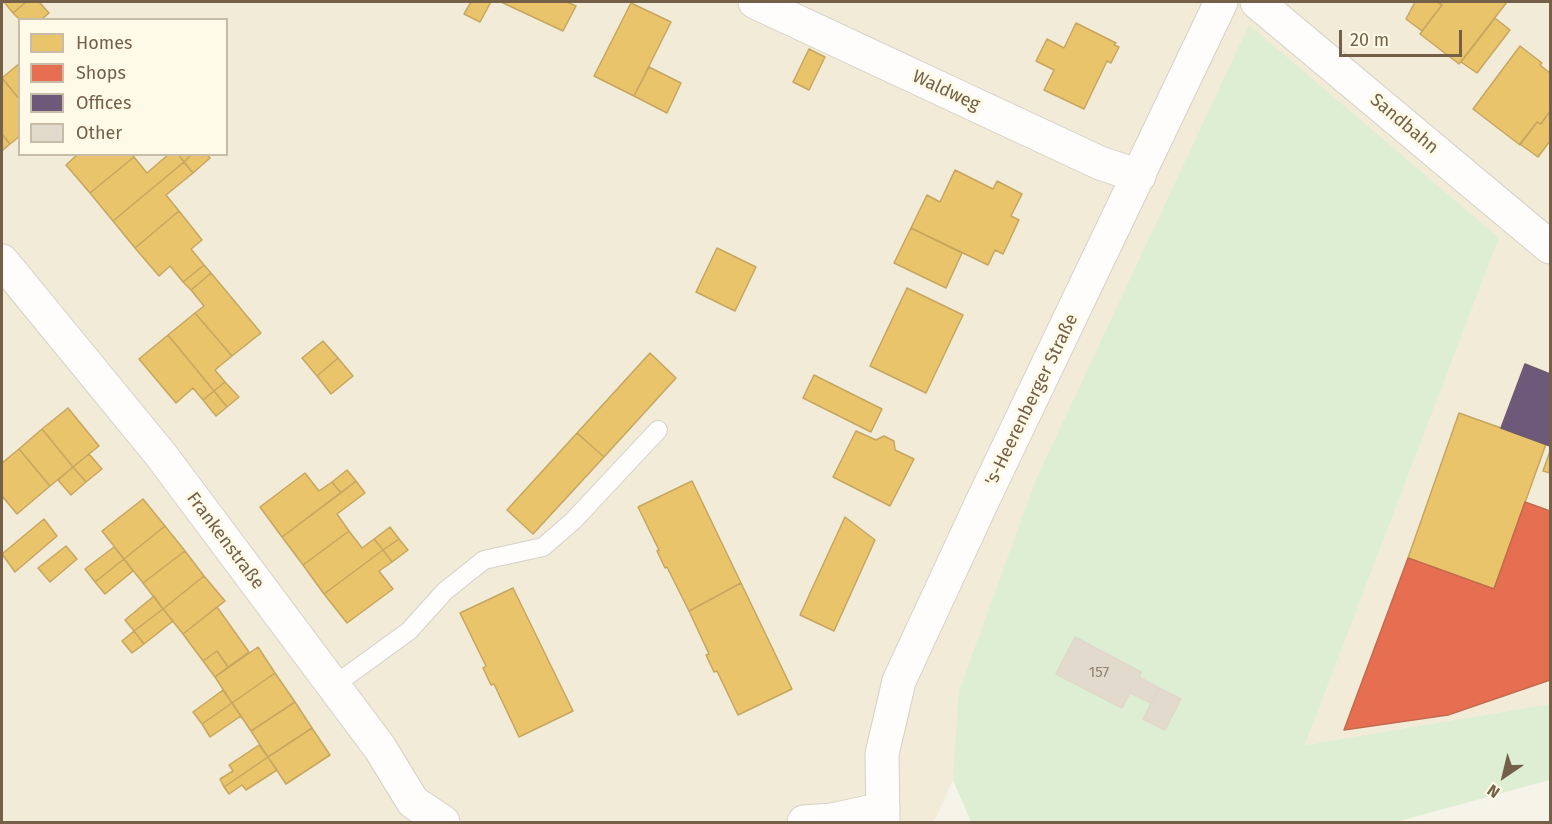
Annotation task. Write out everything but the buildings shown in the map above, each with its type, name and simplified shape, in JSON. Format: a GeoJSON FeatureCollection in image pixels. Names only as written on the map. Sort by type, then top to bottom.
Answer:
{"type":"FeatureCollection","features":[{"type":"Feature","properties":{"kind":"street","name":"Waldweg"},"geometry":{"type":"LineString","coordinates":[[755,2],[1100,164],[1139,176]]}},
{"type":"Feature","properties":{"kind":"street","name":"'s-Heerenberger Straße"},"geometry":{"type":"LineString","coordinates":[[886,818],[882,754],[899,681],[1221,2]]}},
{"type":"Feature","properties":{"kind":"street","name":"Sandbahn"},"geometry":{"type":"LineString","coordinates":[[1257,2],[1551,247]]}},
{"type":"Feature","properties":{"kind":"street","name":"Frankenstraße"},"geometry":{"type":"LineString","coordinates":[[2,261],[161,455],[380,748],[413,802],[443,822]]}},
{"type":"Feature","properties":{"kind":"street"},"geometry":{"type":"LineString","coordinates":[[804,822],[886,818]]}},
{"type":"Feature","properties":{"kind":"lane"},"geometry":{"type":"LineString","coordinates":[[333,686],[409,631],[445,591],[484,560],[543,547],[573,521],[658,430]]}},
{"type":"Feature","properties":{"kind":"shaded area"},"geometry":{"type":"Polygon","coordinates":[[[2,2],[1550,2],[1550,704],[1305,745],[1499,238],[953,780],[934,822],[2,822],[2,2]]]}},
{"type":"Feature","properties":{"kind":"green space"},"geometry":{"type":"Polygon","coordinates":[[[1249,25],[1499,238],[1305,745],[1550,704],[1550,780],[1396,822],[971,822],[953,780],[959,691],[1035,482],[1249,25]]]}}]}
